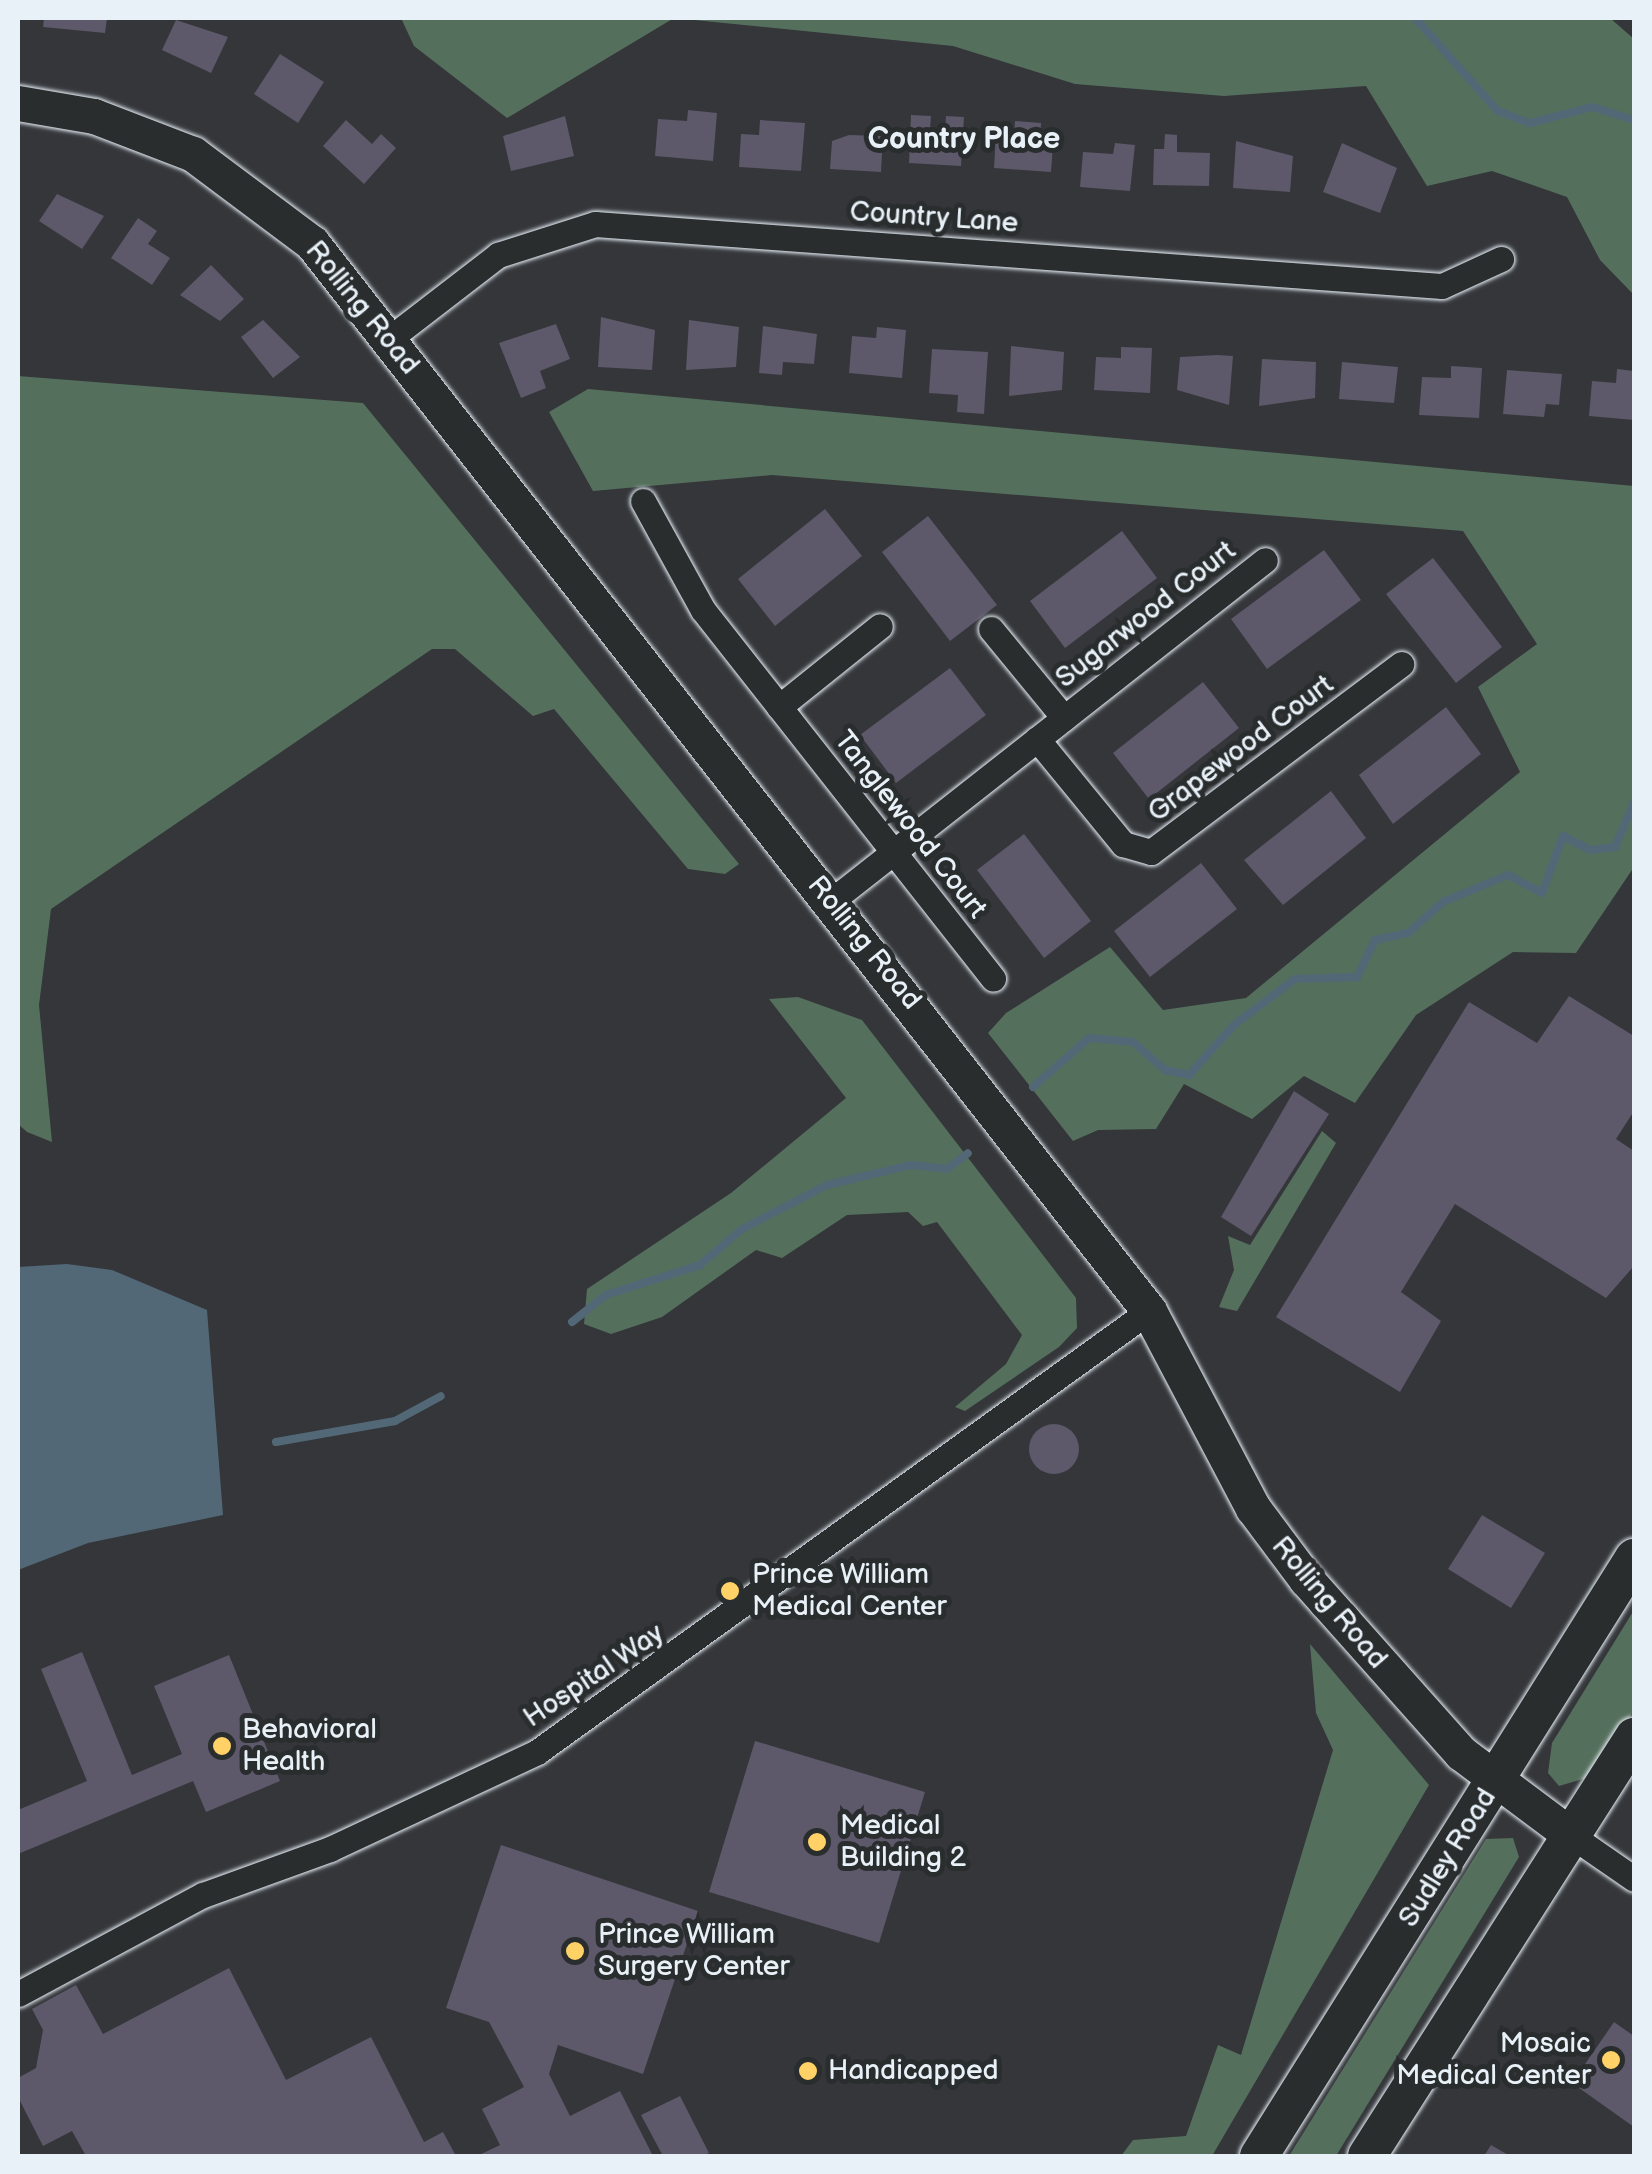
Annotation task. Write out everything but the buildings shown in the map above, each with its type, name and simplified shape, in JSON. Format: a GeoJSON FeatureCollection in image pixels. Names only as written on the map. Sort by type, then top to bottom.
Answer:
{"type":"FeatureCollection","features":[{"type":"Feature","properties":{"kind":"main road","name":"Sudley Road"},"geometry":{"type":"LineString","coordinates":[[1258,2156],[1634,1558]]}},
{"type":"Feature","properties":{"kind":"main road"},"geometry":{"type":"LineString","coordinates":[[1367,2156],[1634,1736]]}},
{"type":"Feature","properties":{"kind":"street","name":"Rolling Road"},"geometry":{"type":"LineString","coordinates":[[18,103],[145,132],[239,182],[312,243],[1148,1311],[1270,1532],[1430,1720],[1497,1780],[1634,1879]]}},
{"type":"Feature","properties":{"kind":"street","name":"Country Lane"},"geometry":{"type":"LineString","coordinates":[[389,339],[498,255],[595,224],[1442,286],[1502,259]]}},
{"type":"Feature","properties":{"kind":"street","name":"Tanglewood Court"},"geometry":{"type":"LineString","coordinates":[[642,501],[683,581],[993,980]]}},
{"type":"Feature","properties":{"kind":"street","name":"Sugarwood Court"},"geometry":{"type":"LineString","coordinates":[[830,902],[1265,560]]}},
{"type":"Feature","properties":{"kind":"street"},"geometry":{"type":"LineString","coordinates":[[779,706],[880,626]]}},
{"type":"Feature","properties":{"kind":"street","name":"Sugarwood Court"},"geometry":{"type":"LineString","coordinates":[[991,629],[1064,718]]}},
{"type":"Feature","properties":{"kind":"street","name":"Grapewood Court"},"geometry":{"type":"LineString","coordinates":[[1036,739],[1123,844],[1151,852],[1402,664]]}},
{"type":"Feature","properties":{"kind":"street","name":"Hospital Way"},"geometry":{"type":"LineString","coordinates":[[18,1994],[203,1894],[330,1848],[537,1752],[1148,1311]]}},
{"type":"Feature","properties":{"kind":"green space"},"geometry":{"type":"Polygon","coordinates":[[[401,18],[674,18],[507,118],[414,46],[401,18]]]}},
{"type":"Feature","properties":{"kind":"green space"},"geometry":{"type":"Polygon","coordinates":[[[674,18],[1610,18],[1634,39],[1634,295],[1600,260],[1567,197],[1492,171],[1427,186],[1366,86],[1224,96],[1075,84],[953,46],[674,18]]]}},
{"type":"Feature","properties":{"kind":"green space"},"geometry":{"type":"Polygon","coordinates":[[[18,376],[363,403],[739,864],[725,874],[688,869],[554,709],[533,716],[455,649],[432,649],[51,909],[39,1005],[52,1142],[27,1132],[18,1124],[18,376]]]}},
{"type":"Feature","properties":{"kind":"green space"},"geometry":{"type":"Polygon","coordinates":[[[588,389],[1634,486],[1634,867],[1576,953],[1513,952],[1416,1015],[1355,1103],[1304,1076],[1252,1119],[1184,1084],[1156,1129],[1098,1130],[1073,1141],[988,1033],[1006,1013],[1110,947],[1163,1010],[1246,998],[1520,772],[1478,687],[1537,644],[1463,531],[772,475],[593,491],[549,412],[588,389]]]}},
{"type":"Feature","properties":{"kind":"green space"},"geometry":{"type":"Polygon","coordinates":[[[798,997],[862,1020],[1076,1298],[1077,1328],[1059,1347],[965,1411],[955,1407],[1006,1364],[1022,1335],[937,1222],[923,1226],[908,1212],[847,1215],[782,1258],[756,1250],[662,1317],[611,1334],[584,1324],[587,1289],[731,1193],[846,1098],[769,999],[798,997]]]}},
{"type":"Feature","properties":{"kind":"green space"},"geometry":{"type":"Polygon","coordinates":[[[1322,1131],[1336,1143],[1237,1311],[1219,1307],[1234,1270],[1228,1236],[1250,1245],[1322,1131]]]}},
{"type":"Feature","properties":{"kind":"green space"},"geometry":{"type":"Polygon","coordinates":[[[1634,1610],[1634,1710],[1593,1776],[1559,1786],[1548,1773],[1552,1743],[1634,1610]]]}},
{"type":"Feature","properties":{"kind":"green space"},"geometry":{"type":"Polygon","coordinates":[[[1310,1644],[1429,1785],[1212,2156],[1121,2156],[1133,2140],[1186,2136],[1218,2045],[1241,2055],[1333,1750],[1316,1713],[1310,1644]]]}},
{"type":"Feature","properties":{"kind":"green space"},"geometry":{"type":"Polygon","coordinates":[[[1513,1838],[1519,1857],[1336,2156],[1289,2156],[1486,1839],[1513,1838]]]}},
{"type":"Feature","properties":{"kind":"water"},"geometry":{"type":"Polygon","coordinates":[[[67,1264],[112,1270],[207,1310],[223,1515],[88,1543],[18,1570],[18,1267],[67,1264]]]}},
{"type":"Feature","properties":{"kind":"waterway"},"geometry":{"type":"LineString","coordinates":[[1415,18],[1498,111],[1530,123],[1593,107],[1634,120]]}},
{"type":"Feature","properties":{"kind":"waterway"},"geometry":{"type":"LineString","coordinates":[[1033,1087],[1089,1038],[1133,1042],[1165,1070],[1189,1075],[1234,1025],[1295,979],[1357,977],[1375,940],[1408,933],[1443,902],[1508,875],[1542,893],[1563,836],[1590,850],[1615,847],[1634,802]]}},
{"type":"Feature","properties":{"kind":"waterway"},"geometry":{"type":"LineString","coordinates":[[572,1322],[606,1295],[700,1265],[742,1229],[827,1185],[911,1165],[947,1169],[968,1153]]}},
{"type":"Feature","properties":{"kind":"waterway"},"geometry":{"type":"LineString","coordinates":[[276,1442],[395,1421],[441,1396]]}},
{"type":"Feature","properties":{"kind":"place","name":"Prince William Medical Center"},"geometry":{"type":"Point","coordinates":[730,1591]}},
{"type":"Feature","properties":{"kind":"place","name":"Behavioral Health"},"geometry":{"type":"Point","coordinates":[222,1746]}},
{"type":"Feature","properties":{"kind":"place","name":"Medical Building 2"},"geometry":{"type":"Point","coordinates":[817,1842]}},
{"type":"Feature","properties":{"kind":"place","name":"Prince William Surgery Center"},"geometry":{"type":"Point","coordinates":[575,1951]}},
{"type":"Feature","properties":{"kind":"place","name":"Mosaic Medical Center"},"geometry":{"type":"Point","coordinates":[1611,2060]}},
{"type":"Feature","properties":{"kind":"place","name":"Handicapped"},"geometry":{"type":"Point","coordinates":[808,2071]}},
{"type":"Feature","properties":{"kind":"district","name":"Country Place"},"geometry":{"type":"Point","coordinates":[964,139]}}]}
